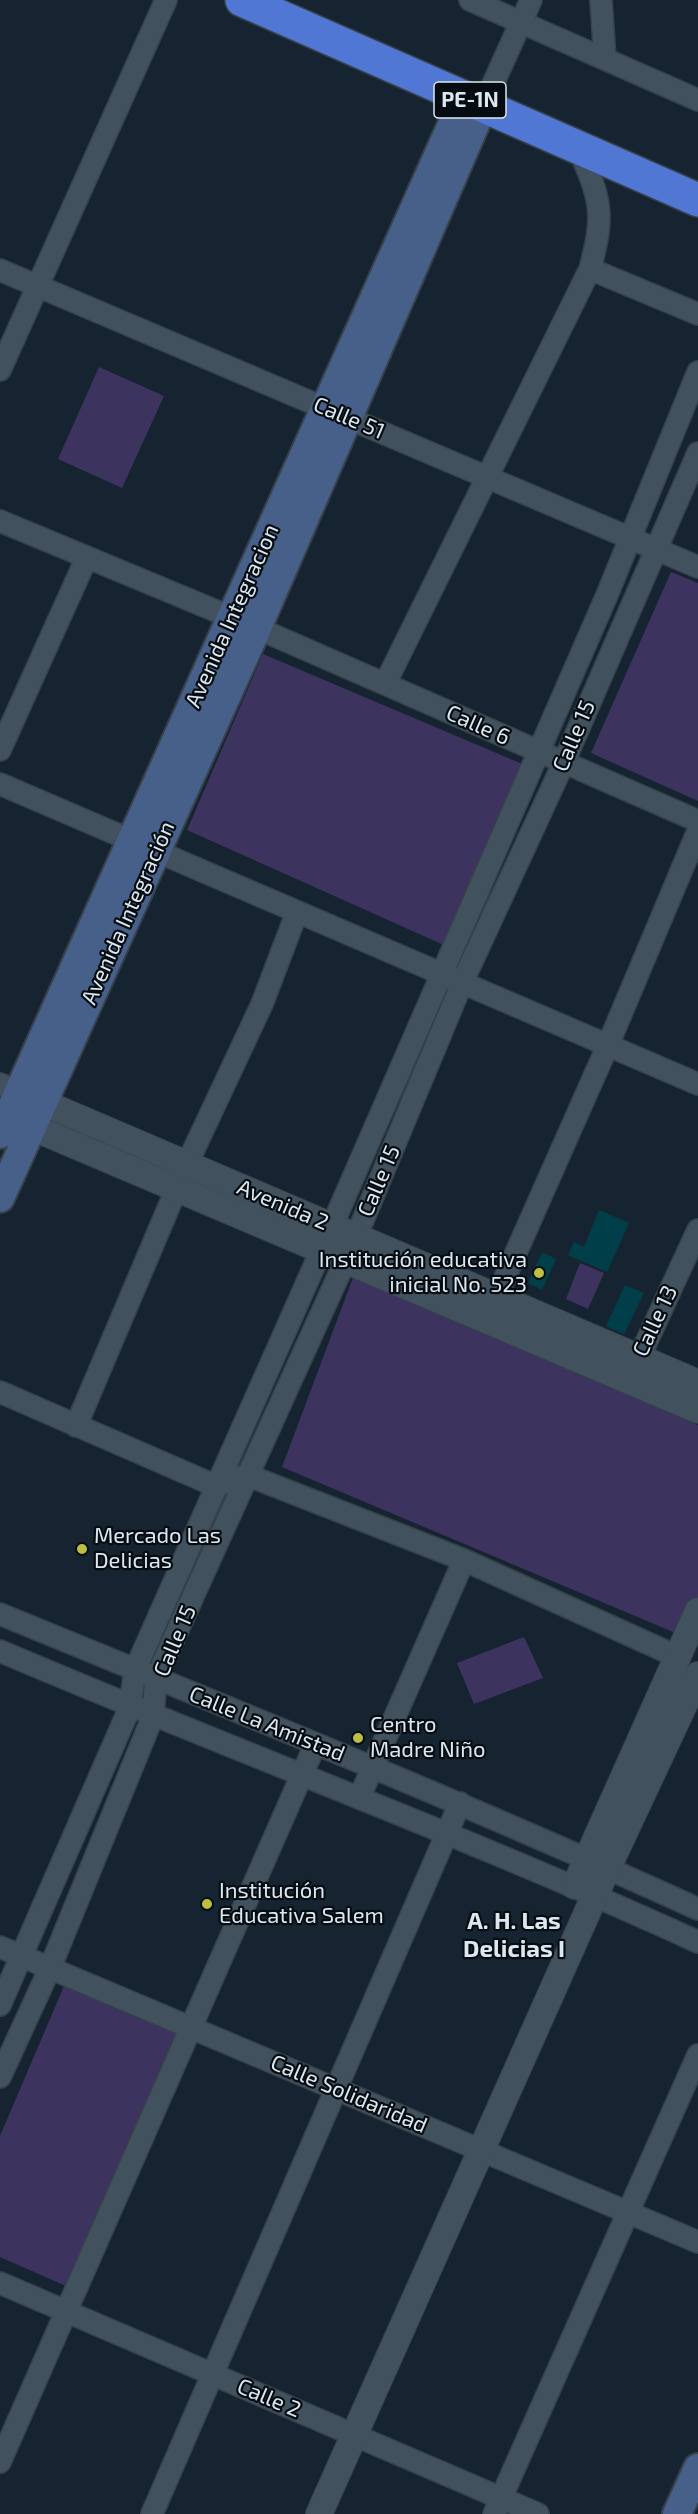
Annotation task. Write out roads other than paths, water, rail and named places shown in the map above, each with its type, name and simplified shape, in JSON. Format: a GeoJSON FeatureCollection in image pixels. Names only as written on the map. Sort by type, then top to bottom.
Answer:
{"type":"FeatureCollection","features":[{"type":"Feature","properties":{"kind":"highway","name":"PE-1N"},"geometry":{"type":"LineString","coordinates":[[242,0],[698,200]]}},
{"type":"Feature","properties":{"kind":"main road"},"geometry":{"type":"LineString","coordinates":[[336,413],[473,102]]}},
{"type":"Feature","properties":{"kind":"main road","name":"Avenida Integracion"},"geometry":{"type":"LineString","coordinates":[[0,1134],[24,1102],[129,840],[231,617],[336,413]]}},
{"type":"Feature","properties":{"kind":"main road","name":"Avenida Integración"},"geometry":{"type":"LineString","coordinates":[[0,1198],[24,1102],[155,851],[257,628],[336,413]]}},
{"type":"Feature","properties":{"kind":"main road"},"geometry":{"type":"LineString","coordinates":[[677,2514],[698,2468]]}},
{"type":"Feature","properties":{"kind":"street"},"geometry":{"type":"LineString","coordinates":[[0,370],[166,0]]}},
{"type":"Feature","properties":{"kind":"street"},"geometry":{"type":"LineString","coordinates":[[470,0],[698,100]]}},
{"type":"Feature","properties":{"kind":"street"},"geometry":{"type":"LineString","coordinates":[[473,102],[521,22],[531,0]]}},
{"type":"Feature","properties":{"kind":"street"},"geometry":{"type":"LineString","coordinates":[[601,0],[605,59]]}},
{"type":"Feature","properties":{"kind":"street"},"geometry":{"type":"LineString","coordinates":[[385,684],[590,268],[600,229],[600,214],[592,181],[579,148]]}},
{"type":"Feature","properties":{"kind":"street"},"geometry":{"type":"LineString","coordinates":[[590,268],[698,314]]}},
{"type":"Feature","properties":{"kind":"street","name":"Calle 51"},"geometry":{"type":"LineString","coordinates":[[0,270],[630,536],[698,567]]}},
{"type":"Feature","properties":{"kind":"street"},"geometry":{"type":"LineString","coordinates":[[0,2005],[130,1707],[135,1670],[216,1486],[333,1255],[332,1226],[607,595],[698,372]]}},
{"type":"Feature","properties":{"kind":"street","name":"Calle 15"},"geometry":{"type":"LineString","coordinates":[[0,2077],[50,1968],[153,1716],[156,1678],[247,1475],[333,1255],[356,1236],[462,983],[564,762],[698,453]]}},
{"type":"Feature","properties":{"kind":"street","name":"Calle 6"},"geometry":{"type":"LineString","coordinates":[[0,520],[257,628],[698,821]]}},
{"type":"Feature","properties":{"kind":"street"},"geometry":{"type":"LineString","coordinates":[[0,750],[87,557]]}},
{"type":"Feature","properties":{"kind":"street"},"geometry":{"type":"LineString","coordinates":[[0,784],[698,1084]]}},
{"type":"Feature","properties":{"kind":"street"},"geometry":{"type":"LineString","coordinates":[[492,1308],[608,1046],[698,831]]}},
{"type":"Feature","properties":{"kind":"street"},"geometry":{"type":"LineString","coordinates":[[76,1426],[187,1164],[262,1004],[297,912]]}},
{"type":"Feature","properties":{"kind":"street","name":"Avenida 2"},"geometry":{"type":"LineString","coordinates":[[24,1102],[187,1164],[356,1236],[492,1308],[633,1369],[698,1410]]}},
{"type":"Feature","properties":{"kind":"street","name":"Avenida 2"},"geometry":{"type":"LineString","coordinates":[[24,1102],[177,1188],[333,1255],[492,1308]]}},
{"type":"Feature","properties":{"kind":"street","name":"Calle 13"},"geometry":{"type":"LineString","coordinates":[[633,1369],[698,1230]]}},
{"type":"Feature","properties":{"kind":"street","name":"Avenida 2"},"geometry":{"type":"LineString","coordinates":[[633,1369],[698,1383]]}},
{"type":"Feature","properties":{"kind":"street"},"geometry":{"type":"LineString","coordinates":[[0,1392],[216,1486],[247,1475],[464,1560],[676,1656]]}},
{"type":"Feature","properties":{"kind":"street"},"geometry":{"type":"LineString","coordinates":[[360,1796],[464,1560]]}},
{"type":"Feature","properties":{"kind":"street"},"geometry":{"type":"LineString","coordinates":[[0,1639],[4,1616]]}},
{"type":"Feature","properties":{"kind":"street","name":"Calle La Amistad"},"geometry":{"type":"LineString","coordinates":[[4,1616],[460,1803],[698,1909]]}},
{"type":"Feature","properties":{"kind":"street"},"geometry":{"type":"LineString","coordinates":[[598,1864],[676,1656],[695,1628]]}},
{"type":"Feature","properties":{"kind":"street","name":"Calle La Amistad"},"geometry":{"type":"LineString","coordinates":[[0,1651],[130,1707],[360,1796],[585,1891],[698,1942]]}},
{"type":"Feature","properties":{"kind":"street"},"geometry":{"type":"LineString","coordinates":[[319,2514],[481,2150],[585,1891],[698,1675]]}},
{"type":"Feature","properties":{"kind":"street"},"geometry":{"type":"LineString","coordinates":[[0,2462],[315,1745]]}},
{"type":"Feature","properties":{"kind":"street"},"geometry":{"type":"LineString","coordinates":[[152,2514],[460,1803]]}},
{"type":"Feature","properties":{"kind":"street","name":"Calle Solidaridad"},"geometry":{"type":"LineString","coordinates":[[0,1947],[698,2242]]}},
{"type":"Feature","properties":{"kind":"street"},"geometry":{"type":"LineString","coordinates":[[498,2506],[698,2055]]}},
{"type":"Feature","properties":{"kind":"street","name":"Calle 2"},"geometry":{"type":"LineString","coordinates":[[0,2283],[354,2435],[498,2506],[538,2514]]}},
{"type":"Feature","properties":{"kind":"place","name":"Institución educativa inicial No. 523"},"geometry":{"type":"Point","coordinates":[539,1273]}},
{"type":"Feature","properties":{"kind":"place","name":"Mercado Las Delicias"},"geometry":{"type":"Point","coordinates":[82,1549]}},
{"type":"Feature","properties":{"kind":"place","name":"Centro Madre Niño"},"geometry":{"type":"Point","coordinates":[358,1738]}},
{"type":"Feature","properties":{"kind":"place","name":"Institución Educativa Salem"},"geometry":{"type":"Point","coordinates":[207,1904]}},
{"type":"Feature","properties":{"kind":"district","name":"A. H. Las Delicias I"},"geometry":{"type":"Point","coordinates":[514,1935]}}]}
